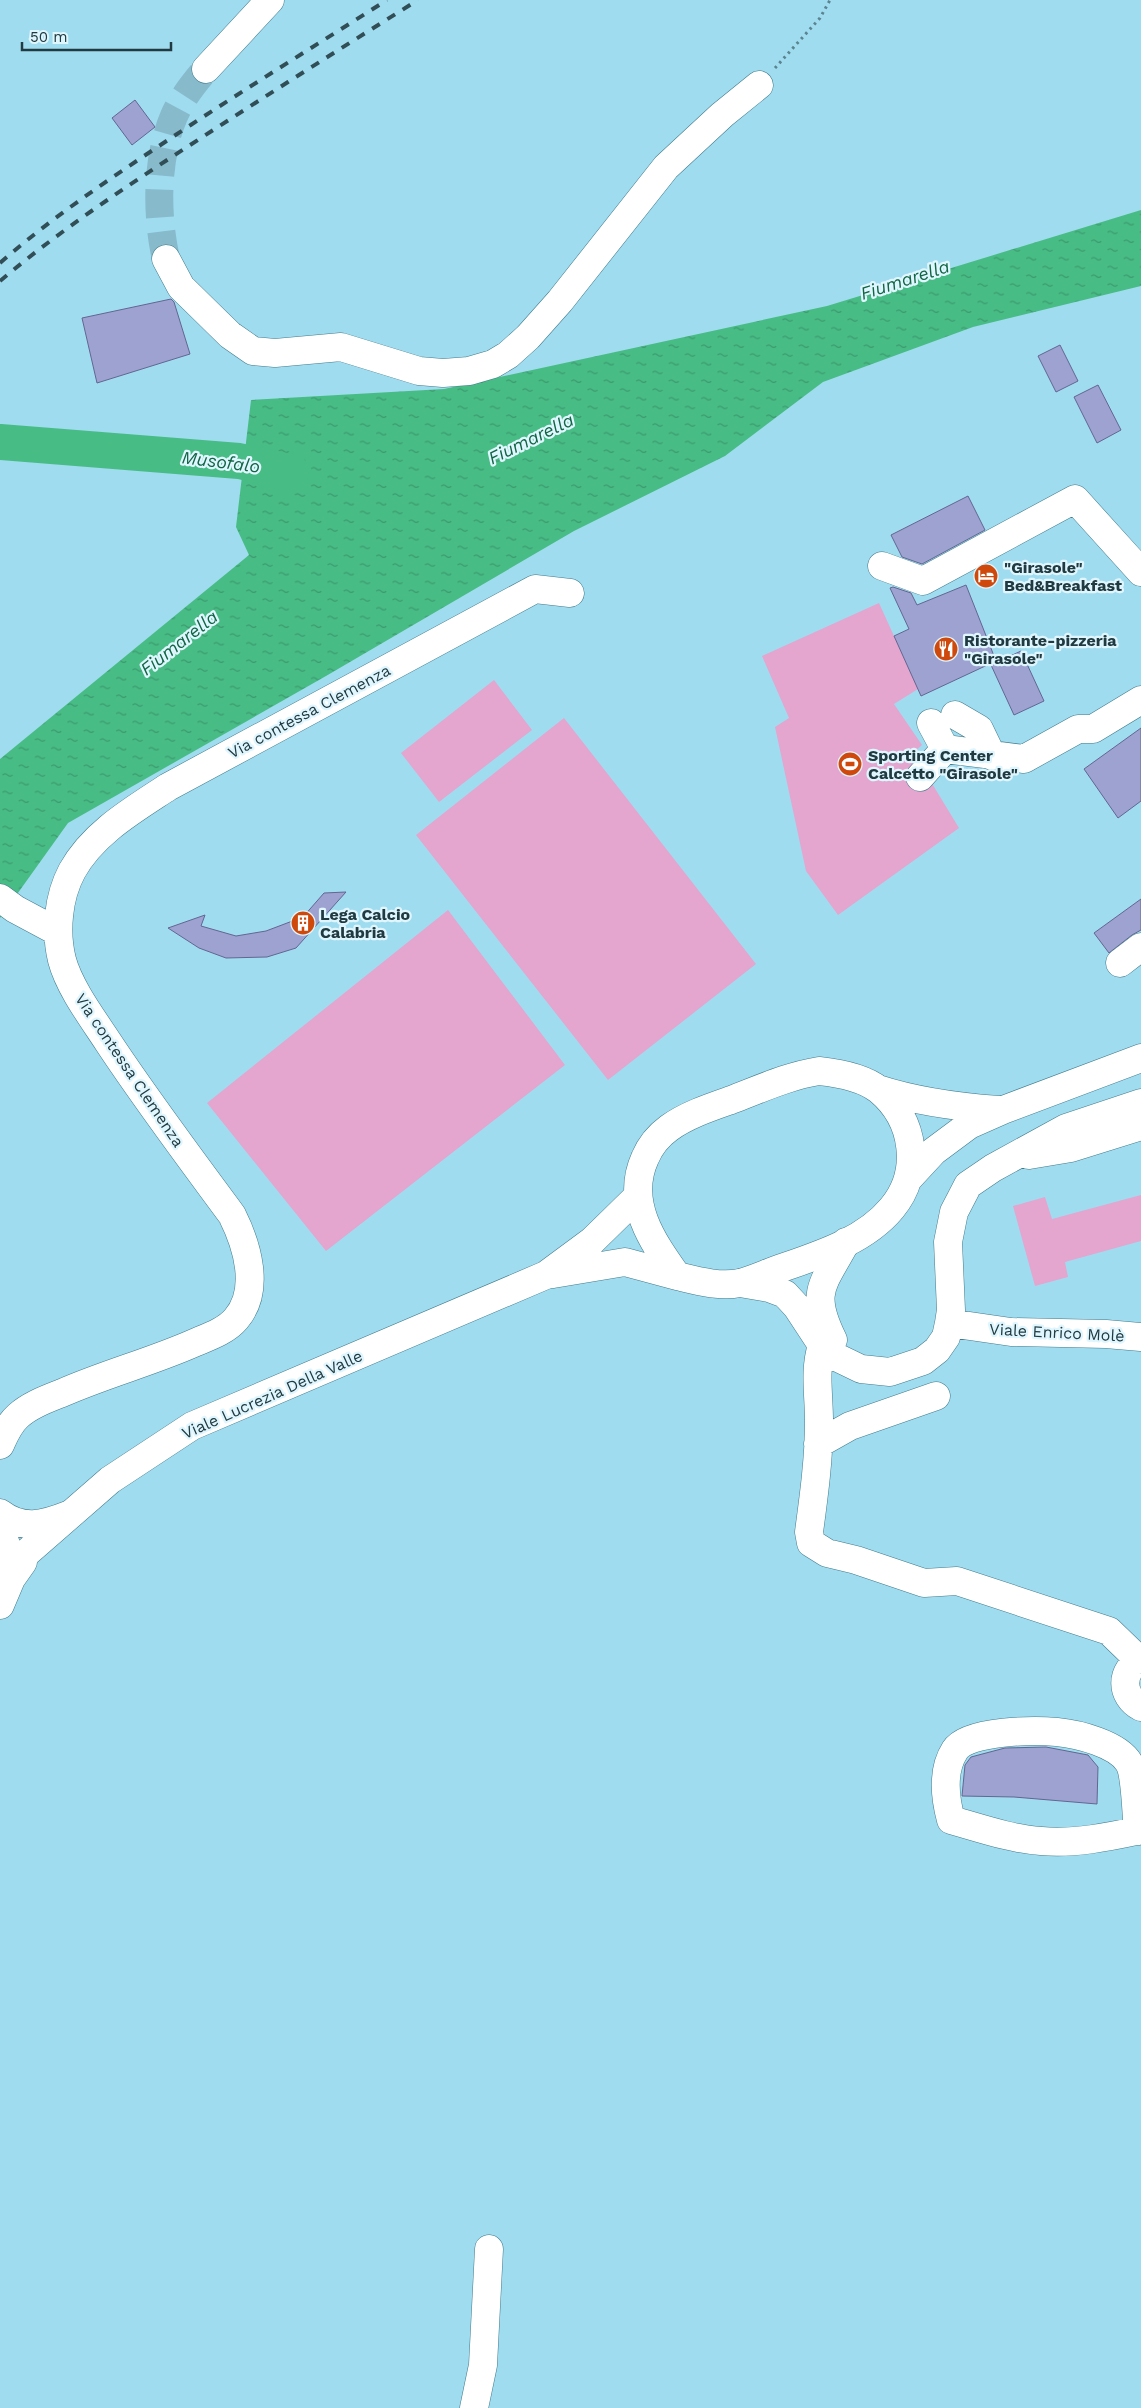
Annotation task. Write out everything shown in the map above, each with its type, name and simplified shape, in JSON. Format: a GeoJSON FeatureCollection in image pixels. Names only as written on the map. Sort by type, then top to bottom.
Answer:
{"type":"FeatureCollection","features":[{"type":"Feature","properties":{"kind":"street"},"geometry":{"type":"LineString","coordinates":[[206,69],[270,0]]}},
{"type":"Feature","properties":{"kind":"street"},"geometry":{"type":"LineString","coordinates":[[166,259],[181,287],[230,335],[253,351],[275,354],[341,347],[419,371],[443,373],[469,371],[493,364],[508,355],[528,337],[560,301],[666,167],[722,115],[759,86]]}},
{"type":"Feature","properties":{"kind":"street"},"geometry":{"type":"LineString","coordinates":[[882,566],[923,581],[1076,499],[1141,572]]}},
{"type":"Feature","properties":{"kind":"street","name":"Via contessa Clemenza"},"geometry":{"type":"LineString","coordinates":[[0,1444],[8,1428],[19,1415],[37,1404],[130,1366],[180,1349],[221,1331],[236,1320],[245,1306],[249,1290],[242,1234],[232,1215],[136,1085],[95,1022],[62,961],[58,932],[64,891],[71,873],[83,854],[113,825],[168,787],[535,589],[570,593]]}},
{"type":"Feature","properties":{"kind":"street"},"geometry":{"type":"LineString","coordinates":[[945,749],[1024,759],[1078,729],[1093,729],[1141,700]]}},
{"type":"Feature","properties":{"kind":"street"},"geometry":{"type":"LineString","coordinates":[[920,777],[945,749],[943,719],[979,728],[992,756]]}},
{"type":"Feature","properties":{"kind":"street"},"geometry":{"type":"LineString","coordinates":[[8,903],[58,932]]}},
{"type":"Feature","properties":{"kind":"street"},"geometry":{"type":"LineString","coordinates":[[1120,964],[1141,948]]}},
{"type":"Feature","properties":{"kind":"street","name":"Viale Lucrezia Della Valle"},"geometry":{"type":"LineString","coordinates":[[546,1275],[625,1262],[707,1284],[740,1283],[799,1262],[846,1242],[868,1230],[892,1208],[909,1178],[934,1151],[968,1125],[1141,1058]]}},
{"type":"Feature","properties":{"kind":"street","name":"Viale Lucrezia Della Valle"},"geometry":{"type":"LineString","coordinates":[[677,1276],[650,1237],[637,1197],[640,1167],[654,1141],[669,1128],[706,1109],[798,1075],[818,1071],[836,1072],[909,1099],[935,1104],[1003,1110]]}},
{"type":"Feature","properties":{"kind":"street","name":"Viale Lucrezia Della Valle"},"geometry":{"type":"LineString","coordinates":[[878,1089],[901,1116],[912,1158],[909,1178]]}},
{"type":"Feature","properties":{"kind":"street"},"geometry":{"type":"LineString","coordinates":[[740,1283],[769,1288],[784,1294],[797,1307],[822,1345],[832,1355],[861,1369],[874,1372],[890,1372],[923,1361],[937,1350],[946,1337],[951,1310],[948,1242],[954,1212],[968,1186],[1010,1158],[1066,1128],[1141,1103]]}},
{"type":"Feature","properties":{"kind":"street"},"geometry":{"type":"LineString","coordinates":[[1010,1158],[1072,1148],[1141,1126]]}},
{"type":"Feature","properties":{"kind":"street"},"geometry":{"type":"LineString","coordinates":[[1010,1158],[1049,1166],[1097,1158],[1141,1144]]}},
{"type":"Feature","properties":{"kind":"street","name":"Viale Lucrezia Della Valle"},"geometry":{"type":"LineString","coordinates":[[0,1605],[15,1564],[68,1515],[110,1480],[192,1426],[546,1275],[592,1241],[637,1197]]}},
{"type":"Feature","properties":{"kind":"street"},"geometry":{"type":"LineString","coordinates":[[846,1242],[824,1281],[819,1294],[824,1322],[847,1362]]}},
{"type":"Feature","properties":{"kind":"street","name":"Viale Enrico Molè"},"geometry":{"type":"LineString","coordinates":[[949,1324],[1011,1332],[1106,1334],[1141,1337]]}},
{"type":"Feature","properties":{"kind":"street"},"geometry":{"type":"LineString","coordinates":[[822,1345],[817,1362],[816,1384],[819,1420],[809,1532],[811,1543],[828,1553],[856,1560],[924,1583],[957,1582],[1110,1631],[1140,1660],[1129,1669],[1125,1686],[1129,1698],[1141,1707]]}},
{"type":"Feature","properties":{"kind":"street"},"geometry":{"type":"LineString","coordinates":[[818,1444],[850,1426],[936,1396]]}},
{"type":"Feature","properties":{"kind":"street"},"geometry":{"type":"LineString","coordinates":[[0,1513],[10,1520],[25,1525],[45,1524],[68,1515]]}},
{"type":"Feature","properties":{"kind":"street"},"geometry":{"type":"LineString","coordinates":[[0,1528],[15,1564]]}},
{"type":"Feature","properties":{"kind":"street"},"geometry":{"type":"LineString","coordinates":[[1058,1732],[1096,1741],[1114,1749],[1129,1763],[1134,1779],[1140,1831],[1105,1838],[1042,1842],[1006,1836],[951,1820],[948,1808],[946,1775],[955,1750],[965,1740],[1000,1733],[1058,1732]]}},
{"type":"Feature","properties":{"kind":"street"},"geometry":{"type":"LineString","coordinates":[[474,2408],[483,2365],[489,2249]]}},
{"type":"Feature","properties":{"kind":"path"},"geometry":{"type":"LineString","coordinates":[[759,86],[820,18],[830,0]]}},
{"type":"Feature","properties":{"kind":"shaded area","name":"Sporting Center Calcetto \"Girasole\""},"geometry":{"type":"Polygon","coordinates":[[[879,603],[918,689],[894,704],[922,745],[908,757],[925,772],[959,828],[838,915],[806,871],[775,727],[789,718],[762,656],[879,603]]]}},
{"type":"Feature","properties":{"kind":"shaded area"},"geometry":{"type":"Polygon","coordinates":[[[494,680],[532,730],[439,802],[401,753],[494,680]]]}},
{"type":"Feature","properties":{"kind":"shaded area"},"geometry":{"type":"Polygon","coordinates":[[[564,718],[756,964],[608,1080],[416,835],[564,718]]]}},
{"type":"Feature","properties":{"kind":"shaded area"},"geometry":{"type":"Polygon","coordinates":[[[448,910],[565,1065],[326,1251],[207,1103],[448,910]]]}},
{"type":"Feature","properties":{"kind":"shaded area"},"geometry":{"type":"Polygon","coordinates":[[[1141,1195],[1141,1241],[1065,1262],[1068,1277],[1035,1286],[1013,1206],[1045,1197],[1052,1219],[1141,1195]]]}},
{"type":"Feature","properties":{"kind":"water","name":"Fiumarella"},"geometry":{"type":"Polygon","coordinates":[[[1141,210],[1141,286],[973,327],[823,382],[725,456],[574,531],[326,676],[68,823],[0,918],[0,759],[249,555],[236,527],[251,400],[444,389],[827,306],[1141,210]]]}},
{"type":"Feature","properties":{"kind":"building"},"geometry":{"type":"Polygon","coordinates":[[[135,100],[155,127],[132,145],[112,118],[135,100]]]}},
{"type":"Feature","properties":{"kind":"building"},"geometry":{"type":"Polygon","coordinates":[[[171,299],[174,302],[190,354],[97,383],[82,318],[171,299]]]}},
{"type":"Feature","properties":{"kind":"building"},"geometry":{"type":"Polygon","coordinates":[[[1060,345],[1078,381],[1056,392],[1038,356],[1060,345]]]}},
{"type":"Feature","properties":{"kind":"building"},"geometry":{"type":"Polygon","coordinates":[[[1098,385],[1121,430],[1097,443],[1074,397],[1098,385]]]}},
{"type":"Feature","properties":{"kind":"building"},"geometry":{"type":"Polygon","coordinates":[[[968,496],[985,530],[922,564],[902,557],[891,535],[968,496]]]}},
{"type":"Feature","properties":{"kind":"building","name":"Ristorante-pizzeria \"Girasole\""},"geometry":{"type":"Polygon","coordinates":[[[966,585],[996,661],[921,696],[894,636],[909,629],[890,588],[893,587],[911,593],[917,605],[966,585]]]}},
{"type":"Feature","properties":{"kind":"building"},"geometry":{"type":"Polygon","coordinates":[[[1021,651],[1044,701],[1014,715],[991,665],[1021,651]]]}},
{"type":"Feature","properties":{"kind":"building"},"geometry":{"type":"Polygon","coordinates":[[[1141,728],[1141,801],[1118,818],[1084,769],[1141,728]]]}},
{"type":"Feature","properties":{"kind":"building","name":"Lega Calcio Calabria"},"geometry":{"type":"Polygon","coordinates":[[[346,892],[296,948],[267,957],[226,958],[199,948],[168,928],[205,915],[201,926],[236,936],[266,931],[303,917],[324,893],[346,892]]]}},
{"type":"Feature","properties":{"kind":"building"},"geometry":{"type":"Polygon","coordinates":[[[1141,899],[1141,930],[1109,953],[1094,933],[1141,899]]]}},
{"type":"Feature","properties":{"kind":"building"},"geometry":{"type":"Polygon","coordinates":[[[1046,1747],[1088,1755],[1098,1767],[1097,1804],[1014,1797],[962,1796],[965,1765],[971,1757],[1005,1748],[1046,1747]]]}},
{"type":"Feature","properties":{"kind":"waterway","name":"Musofalo"},"geometry":{"type":"LineString","coordinates":[[0,442],[239,461],[291,472]]}},
{"type":"Feature","properties":{"kind":"tunnel"},"geometry":{"type":"LineString","coordinates":[[166,259],[159,205],[164,150],[168,132],[177,109],[188,91],[206,69]]}},
{"type":"Feature","properties":{"kind":"railway"},"geometry":{"type":"LineString","coordinates":[[0,263],[57,217],[116,175],[213,110],[387,0]]}},
{"type":"Feature","properties":{"kind":"railway"},"geometry":{"type":"LineString","coordinates":[[0,281],[49,242],[177,153],[418,0]]}},
{"type":"Feature","properties":{"kind":"place","name":"\"Girasole\" Bed&Breakfast"},"geometry":{"type":"Point","coordinates":[986,576]}},
{"type":"Feature","properties":{"kind":"place","name":"Ristorante-pizzeria \"Girasole\""},"geometry":{"type":"Point","coordinates":[946,649]}},
{"type":"Feature","properties":{"kind":"place","name":"Sporting Center Calcetto \"Girasole\""},"geometry":{"type":"Point","coordinates":[850,764]}},
{"type":"Feature","properties":{"kind":"place","name":"Lega Calcio Calabria"},"geometry":{"type":"Point","coordinates":[303,923]}}]}
